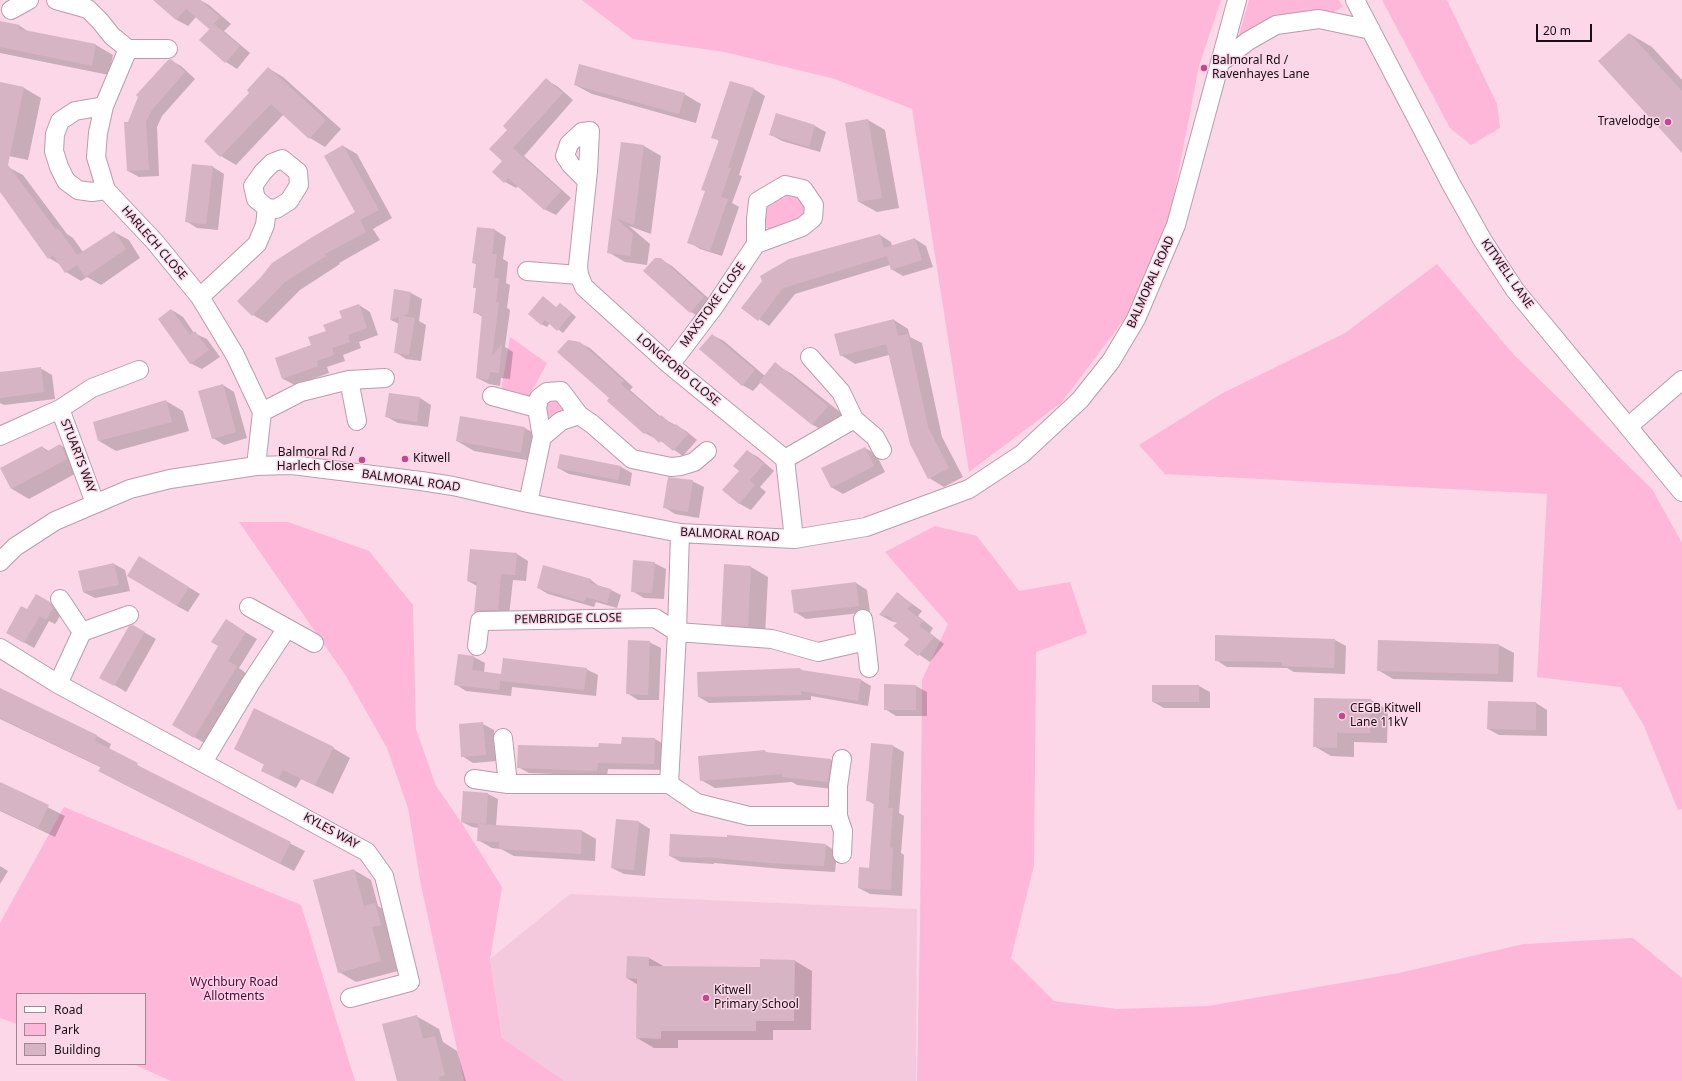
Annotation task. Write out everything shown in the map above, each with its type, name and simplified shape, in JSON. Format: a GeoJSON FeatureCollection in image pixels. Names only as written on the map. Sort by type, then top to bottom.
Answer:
{"type":"FeatureCollection","features":[{"type":"Feature","properties":{"kind":"street"},"geometry":{"type":"LineString","coordinates":[[11,10],[29,0]]}},
{"type":"Feature","properties":{"kind":"street"},"geometry":{"type":"LineString","coordinates":[[56,0],[88,9],[112,36],[128,49],[168,49]]}},
{"type":"Feature","properties":{"kind":"street","name":"BALMORAL ROAD"},"geometry":{"type":"LineString","coordinates":[[0,562],[15,547],[55,521],[130,488],[256,466],[292,464],[421,480],[680,533],[794,538],[866,528],[969,489],[1022,454],[1080,400],[1111,361],[1136,319],[1176,225],[1237,0]]}},
{"type":"Feature","properties":{"kind":"street","name":"KITWELL LANE"},"geometry":{"type":"LineString","coordinates":[[1355,0],[1451,184],[1487,247],[1525,302],[1682,492]]}},
{"type":"Feature","properties":{"kind":"street"},"geometry":{"type":"LineString","coordinates":[[1221,62],[1248,41],[1276,25],[1319,19],[1371,30]]}},
{"type":"Feature","properties":{"kind":"street","name":"HARLECH CLOSE"},"geometry":{"type":"LineString","coordinates":[[128,49],[104,106],[98,133],[96,157],[106,190],[155,242],[200,297],[235,355],[262,412]]}},
{"type":"Feature","properties":{"kind":"street"},"geometry":{"type":"LineString","coordinates":[[104,106],[75,111],[60,121],[55,134],[54,151],[59,167],[66,181],[78,190],[92,192],[106,190]]}},
{"type":"Feature","properties":{"kind":"street"},"geometry":{"type":"LineString","coordinates":[[527,271],[579,275],[578,266],[587,181]]}},
{"type":"Feature","properties":{"kind":"street"},"geometry":{"type":"LineString","coordinates":[[200,297],[257,244],[265,225],[267,208]]}},
{"type":"Feature","properties":{"kind":"street","name":"MAXSTOKE CLOSE"},"geometry":{"type":"LineString","coordinates":[[670,365],[714,307],[756,244]]}},
{"type":"Feature","properties":{"kind":"street","name":"LONGFORD CLOSE"},"geometry":{"type":"LineString","coordinates":[[579,275],[584,287],[670,365],[785,459]]}},
{"type":"Feature","properties":{"kind":"street"},"geometry":{"type":"LineString","coordinates":[[810,357],[841,392],[854,419],[875,437],[882,450]]}},
{"type":"Feature","properties":{"kind":"street","name":"STUARTS WAY"},"geometry":{"type":"LineString","coordinates":[[0,436],[60,409],[92,388],[139,370]]}},
{"type":"Feature","properties":{"kind":"street"},"geometry":{"type":"LineString","coordinates":[[256,466],[262,412],[301,392],[349,380],[385,378]]}},
{"type":"Feature","properties":{"kind":"street"},"geometry":{"type":"LineString","coordinates":[[349,380],[357,421]]}},
{"type":"Feature","properties":{"kind":"street"},"geometry":{"type":"LineString","coordinates":[[1629,426],[1682,380]]}},
{"type":"Feature","properties":{"kind":"street"},"geometry":{"type":"LineString","coordinates":[[528,503],[542,437],[537,408],[539,398],[547,392],[562,391],[580,415],[632,459],[671,466],[681,466],[694,462],[707,451]]}},
{"type":"Feature","properties":{"kind":"street"},"geometry":{"type":"LineString","coordinates":[[492,396],[537,408]]}},
{"type":"Feature","properties":{"kind":"street","name":"STUARTS WAY"},"geometry":{"type":"LineString","coordinates":[[60,409],[96,503]]}},
{"type":"Feature","properties":{"kind":"street"},"geometry":{"type":"LineString","coordinates":[[542,437],[561,421],[580,415]]}},
{"type":"Feature","properties":{"kind":"street"},"geometry":{"type":"LineString","coordinates":[[794,538],[785,459],[854,419]]}},
{"type":"Feature","properties":{"kind":"street"},"geometry":{"type":"LineString","coordinates":[[669,784],[677,632],[680,533]]}},
{"type":"Feature","properties":{"kind":"street"},"geometry":{"type":"LineString","coordinates":[[60,599],[82,632]]}},
{"type":"Feature","properties":{"kind":"street"},"geometry":{"type":"LineString","coordinates":[[249,607],[314,643]]}},
{"type":"Feature","properties":{"kind":"street"},"geometry":{"type":"LineString","coordinates":[[58,684],[82,632],[129,615]]}},
{"type":"Feature","properties":{"kind":"street","name":"PEMBRIDGE CLOSE"},"geometry":{"type":"LineString","coordinates":[[477,646],[480,621],[655,618],[677,632],[772,639],[818,652],[866,641]]}},
{"type":"Feature","properties":{"kind":"street"},"geometry":{"type":"LineString","coordinates":[[863,619],[869,668]]}},
{"type":"Feature","properties":{"kind":"street"},"geometry":{"type":"LineString","coordinates":[[203,762],[250,684],[287,628]]}},
{"type":"Feature","properties":{"kind":"street","name":"KYLES WAY"},"geometry":{"type":"LineString","coordinates":[[0,648],[58,684],[367,852],[384,876],[410,982],[350,998]]}},
{"type":"Feature","properties":{"kind":"street"},"geometry":{"type":"LineString","coordinates":[[504,738],[508,784]]}},
{"type":"Feature","properties":{"kind":"street"},"geometry":{"type":"LineString","coordinates":[[842,759],[838,786],[838,816],[843,831],[842,854]]}},
{"type":"Feature","properties":{"kind":"street"},"geometry":{"type":"LineString","coordinates":[[474,779],[508,784],[669,784],[697,804],[749,816],[838,816]]}},
{"type":"Feature","properties":{"kind":"shaded area","name":"Kitwell Primary School"},"geometry":{"type":"Polygon","coordinates":[[[570,894],[917,909],[916,1081],[509,1081],[490,959],[570,894]]]}},
{"type":"Feature","properties":{"kind":"green space"},"geometry":{"type":"Polygon","coordinates":[[[582,0],[1221,0],[1199,66],[1170,216],[1129,313],[1061,403],[969,472],[912,109],[835,79],[725,52],[633,39],[582,0]]]}},
{"type":"Feature","properties":{"kind":"green space"},"geometry":{"type":"Polygon","coordinates":[[[1249,0],[1339,0],[1343,7],[1330,14],[1237,42],[1249,0]]]}},
{"type":"Feature","properties":{"kind":"green space"},"geometry":{"type":"Polygon","coordinates":[[[1382,0],[1447,0],[1497,104],[1500,128],[1471,145],[1450,128],[1382,0]]]}},
{"type":"Feature","properties":{"kind":"green space"},"geometry":{"type":"Polygon","coordinates":[[[779,192],[795,193],[803,199],[807,215],[771,232],[765,226],[763,204],[779,192]]]}},
{"type":"Feature","properties":{"kind":"green space"},"geometry":{"type":"Polygon","coordinates":[[[1437,264],[1514,355],[1652,489],[1682,543],[1682,809],[1678,810],[1644,726],[1621,687],[1537,677],[1547,494],[1165,474],[1139,445],[1221,394],[1345,333],[1437,264]]]}},
{"type":"Feature","properties":{"kind":"green space"},"geometry":{"type":"Polygon","coordinates":[[[510,337],[547,363],[528,398],[501,391],[510,337]]]}},
{"type":"Feature","properties":{"kind":"green space"},"geometry":{"type":"Polygon","coordinates":[[[560,395],[566,413],[555,419],[547,416],[542,406],[548,397],[560,395]]]}},
{"type":"Feature","properties":{"kind":"green space"},"geometry":{"type":"Polygon","coordinates":[[[239,522],[288,522],[369,551],[413,605],[416,729],[436,786],[461,822],[502,887],[490,959],[502,1038],[564,1081],[464,1081],[421,885],[408,808],[387,748],[346,676],[239,522]]]}},
{"type":"Feature","properties":{"kind":"green space"},"geometry":{"type":"Polygon","coordinates":[[[935,526],[977,536],[1019,591],[1070,582],[1087,633],[1036,652],[1034,865],[1011,958],[1054,1001],[1117,1009],[1208,1006],[1399,973],[1524,944],[1633,938],[1682,978],[1682,1081],[917,1081],[922,680],[948,624],[885,552],[935,526]]]}},
{"type":"Feature","properties":{"kind":"green space","name":"Wychbury Road Allotments"},"geometry":{"type":"Polygon","coordinates":[[[64,807],[301,905],[355,1081],[171,1081],[135,1065],[146,1065],[146,993],[16,993],[16,1024],[0,1018],[0,923],[64,807]]]}},
{"type":"Feature","properties":{"kind":"building"},"geometry":{"type":"Polygon","coordinates":[[[153,0],[200,0],[220,17],[209,29],[186,9],[176,20],[153,0]]]}},
{"type":"Feature","properties":{"kind":"building"},"geometry":{"type":"Polygon","coordinates":[[[0,21],[20,25],[19,29],[96,44],[92,66],[0,47],[0,21]]]}},
{"type":"Feature","properties":{"kind":"building"},"geometry":{"type":"Polygon","coordinates":[[[214,24],[240,46],[225,63],[199,40],[214,24]]]}},
{"type":"Feature","properties":{"kind":"building","name":"Travelodge"},"geometry":{"type":"Polygon","coordinates":[[[1629,33],[1682,91],[1682,153],[1598,61],[1629,33]]]}},
{"type":"Feature","properties":{"kind":"building"},"geometry":{"type":"Polygon","coordinates":[[[171,59],[185,72],[152,110],[146,121],[149,170],[127,171],[124,122],[128,122],[138,97],[136,95],[168,60],[171,59]]]}},
{"type":"Feature","properties":{"kind":"building"},"geometry":{"type":"Polygon","coordinates":[[[579,64],[685,93],[679,114],[574,85],[579,64]]]}},
{"type":"Feature","properties":{"kind":"building"},"geometry":{"type":"Polygon","coordinates":[[[268,67],[326,120],[309,139],[271,104],[220,157],[204,141],[249,93],[247,90],[268,67]]]}},
{"type":"Feature","properties":{"kind":"building"},"geometry":{"type":"Polygon","coordinates":[[[546,78],[563,93],[513,148],[561,191],[544,210],[508,178],[504,183],[492,172],[502,161],[489,149],[507,130],[503,126],[546,78]]]}},
{"type":"Feature","properties":{"kind":"building"},"geometry":{"type":"Polygon","coordinates":[[[730,81],[754,88],[728,168],[731,168],[721,197],[728,199],[710,251],[687,243],[705,191],[701,190],[719,140],[711,138],[730,81]]]}},
{"type":"Feature","properties":{"kind":"building"},"geometry":{"type":"Polygon","coordinates":[[[0,82],[24,87],[8,165],[56,230],[58,228],[77,255],[114,231],[126,249],[85,277],[77,265],[65,273],[53,255],[48,259],[0,192],[0,82]]]}},
{"type":"Feature","properties":{"kind":"building"},"geometry":{"type":"Polygon","coordinates":[[[776,113],[815,125],[809,147],[769,135],[776,113]]]}},
{"type":"Feature","properties":{"kind":"building"},"geometry":{"type":"Polygon","coordinates":[[[868,119],[882,198],[858,202],[845,123],[868,119]]]}},
{"type":"Feature","properties":{"kind":"building"},"geometry":{"type":"Polygon","coordinates":[[[621,142],[644,145],[634,225],[616,218],[633,234],[630,256],[607,253],[621,142]]]}},
{"type":"Feature","properties":{"kind":"building"},"geometry":{"type":"Polygon","coordinates":[[[343,145],[379,210],[360,220],[366,232],[325,254],[326,256],[285,282],[252,316],[237,301],[261,277],[272,263],[355,212],[324,156],[343,145]]]}},
{"type":"Feature","properties":{"kind":"building"},"geometry":{"type":"Polygon","coordinates":[[[192,164],[213,166],[206,224],[185,222],[192,164]]]}},
{"type":"Feature","properties":{"kind":"building"},"geometry":{"type":"Polygon","coordinates":[[[477,227],[495,229],[492,254],[497,254],[494,278],[499,278],[496,302],[499,302],[492,356],[502,344],[499,373],[490,372],[488,380],[476,378],[482,314],[473,313],[476,288],[473,288],[476,264],[472,263],[477,227]]]}},
{"type":"Feature","properties":{"kind":"building"},"geometry":{"type":"Polygon","coordinates":[[[880,234],[885,252],[884,248],[915,238],[922,260],[891,270],[887,256],[783,288],[758,321],[741,308],[762,281],[760,276],[789,259],[880,234]]]}},
{"type":"Feature","properties":{"kind":"building"},"geometry":{"type":"Polygon","coordinates":[[[655,258],[661,258],[704,297],[690,313],[643,271],[655,258]]]}},
{"type":"Feature","properties":{"kind":"building"},"geometry":{"type":"Polygon","coordinates":[[[394,289],[411,292],[408,314],[402,316],[415,318],[409,355],[394,353],[399,317],[390,320],[394,289]]]}},
{"type":"Feature","properties":{"kind":"building"},"geometry":{"type":"Polygon","coordinates":[[[543,296],[556,307],[560,303],[572,313],[557,331],[545,320],[541,325],[528,314],[543,296]]]}},
{"type":"Feature","properties":{"kind":"building"},"geometry":{"type":"Polygon","coordinates":[[[359,304],[367,328],[348,335],[350,342],[332,348],[334,355],[317,361],[318,366],[282,379],[275,358],[311,345],[308,337],[326,331],[323,325],[342,318],[339,311],[359,304]]]}},
{"type":"Feature","properties":{"kind":"building"},"geometry":{"type":"Polygon","coordinates":[[[171,309],[190,335],[195,331],[209,350],[190,364],[158,319],[171,309]]]}},
{"type":"Feature","properties":{"kind":"building"},"geometry":{"type":"Polygon","coordinates":[[[894,319],[898,336],[908,334],[928,427],[949,468],[928,479],[910,444],[886,344],[840,356],[834,334],[894,319]]]}},
{"type":"Feature","properties":{"kind":"building"},"geometry":{"type":"Polygon","coordinates":[[[712,334],[755,370],[742,386],[699,349],[712,334]]]}},
{"type":"Feature","properties":{"kind":"building"},"geometry":{"type":"Polygon","coordinates":[[[568,340],[580,342],[624,381],[621,384],[659,417],[661,415],[674,426],[676,424],[688,434],[673,451],[661,441],[659,443],[647,431],[644,434],[607,401],[609,398],[557,352],[568,340]]]}},
{"type":"Feature","properties":{"kind":"building"},"geometry":{"type":"Polygon","coordinates":[[[775,362],[828,406],[812,425],[759,382],[775,362]]]}},
{"type":"Feature","properties":{"kind":"building"},"geometry":{"type":"Polygon","coordinates":[[[41,367],[44,392],[0,398],[0,372],[41,367]]]}},
{"type":"Feature","properties":{"kind":"building"},"geometry":{"type":"Polygon","coordinates":[[[223,384],[236,432],[212,439],[198,391],[223,384]]]}},
{"type":"Feature","properties":{"kind":"building"},"geometry":{"type":"Polygon","coordinates":[[[389,393],[420,397],[417,422],[385,417],[389,393]]]}},
{"type":"Feature","properties":{"kind":"building"},"geometry":{"type":"Polygon","coordinates":[[[166,400],[172,422],[98,441],[93,422],[166,400]]]}},
{"type":"Feature","properties":{"kind":"building"},"geometry":{"type":"Polygon","coordinates":[[[460,416],[525,427],[521,453],[456,441],[460,416]]]}},
{"type":"Feature","properties":{"kind":"building"},"geometry":{"type":"Polygon","coordinates":[[[60,444],[67,459],[11,489],[0,468],[42,446],[46,452],[60,444]]]}},
{"type":"Feature","properties":{"kind":"building"},"geometry":{"type":"Polygon","coordinates":[[[865,447],[874,466],[831,488],[821,468],[865,447]]]}},
{"type":"Feature","properties":{"kind":"building"},"geometry":{"type":"Polygon","coordinates":[[[747,450],[764,464],[750,480],[755,485],[739,504],[722,490],[739,471],[733,466],[747,450]]]}},
{"type":"Feature","properties":{"kind":"building"},"geometry":{"type":"Polygon","coordinates":[[[560,454],[621,466],[618,480],[557,468],[560,454]]]}},
{"type":"Feature","properties":{"kind":"building"},"geometry":{"type":"Polygon","coordinates":[[[668,477],[693,480],[688,512],[663,508],[668,477]]]}},
{"type":"Feature","properties":{"kind":"building"},"geometry":{"type":"Polygon","coordinates":[[[470,549],[517,553],[515,575],[501,574],[498,610],[480,610],[474,613],[477,582],[467,581],[470,549]]]}},
{"type":"Feature","properties":{"kind":"building"},"geometry":{"type":"Polygon","coordinates":[[[139,556],[189,587],[177,606],[127,576],[139,556]]]}},
{"type":"Feature","properties":{"kind":"building"},"geometry":{"type":"Polygon","coordinates":[[[633,560],[655,562],[652,593],[631,592],[633,560]]]}},
{"type":"Feature","properties":{"kind":"building"},"geometry":{"type":"Polygon","coordinates":[[[114,563],[119,585],[83,592],[78,571],[114,563]]]}},
{"type":"Feature","properties":{"kind":"building"},"geometry":{"type":"Polygon","coordinates":[[[724,564],[751,566],[748,627],[721,625],[724,564]]]}},
{"type":"Feature","properties":{"kind":"building"},"geometry":{"type":"Polygon","coordinates":[[[543,565],[591,579],[590,583],[611,589],[607,603],[586,597],[584,602],[537,588],[543,565]]]}},
{"type":"Feature","properties":{"kind":"building"},"geometry":{"type":"Polygon","coordinates":[[[856,582],[859,606],[794,613],[791,590],[856,582]]]}},
{"type":"Feature","properties":{"kind":"building"},"geometry":{"type":"Polygon","coordinates":[[[897,592],[912,604],[907,609],[923,621],[919,626],[934,637],[918,656],[904,645],[909,639],[893,626],[897,623],[888,616],[879,615],[897,592]]]}},
{"type":"Feature","properties":{"kind":"building"},"geometry":{"type":"Polygon","coordinates":[[[36,594],[50,602],[53,608],[46,620],[40,616],[24,643],[6,633],[21,606],[27,609],[36,594]]]}},
{"type":"Feature","properties":{"kind":"building"},"geometry":{"type":"Polygon","coordinates":[[[226,619],[246,632],[228,661],[237,666],[194,738],[172,725],[218,646],[211,642],[226,619]]]}},
{"type":"Feature","properties":{"kind":"building"},"geometry":{"type":"Polygon","coordinates":[[[133,625],[145,632],[114,686],[99,678],[129,626],[133,625]]]}},
{"type":"Feature","properties":{"kind":"building"},"geometry":{"type":"Polygon","coordinates":[[[1215,635],[1335,639],[1334,668],[1282,666],[1282,662],[1215,661],[1215,635]]]}},
{"type":"Feature","properties":{"kind":"building"},"geometry":{"type":"Polygon","coordinates":[[[628,640],[650,641],[648,695],[626,694],[628,640]]]}},
{"type":"Feature","properties":{"kind":"building"},"geometry":{"type":"Polygon","coordinates":[[[1378,640],[1499,644],[1498,674],[1377,671],[1378,640]]]}},
{"type":"Feature","properties":{"kind":"building"},"geometry":{"type":"Polygon","coordinates":[[[458,654],[474,656],[472,670],[501,674],[503,658],[587,668],[584,690],[501,681],[501,678],[499,690],[454,685],[458,654]]]}},
{"type":"Feature","properties":{"kind":"building"},"geometry":{"type":"Polygon","coordinates":[[[800,668],[801,670],[861,679],[858,701],[801,691],[801,695],[698,697],[697,672],[800,668]]]}},
{"type":"Feature","properties":{"kind":"building"},"geometry":{"type":"Polygon","coordinates":[[[884,684],[916,685],[916,710],[884,710],[884,684]]]}},
{"type":"Feature","properties":{"kind":"building"},"geometry":{"type":"Polygon","coordinates":[[[1152,685],[1199,685],[1199,702],[1152,702],[1152,685]]]}},
{"type":"Feature","properties":{"kind":"building"},"geometry":{"type":"Polygon","coordinates":[[[0,688],[97,735],[95,741],[138,763],[137,765],[291,842],[280,864],[98,771],[101,767],[0,718],[0,688]]]}},
{"type":"Feature","properties":{"kind":"building","name":"CEGB Kitwell Lane 11kV"},"geometry":{"type":"Polygon","coordinates":[[[1314,698],[1371,699],[1370,733],[1337,733],[1337,748],[1313,747],[1314,698]]]}},
{"type":"Feature","properties":{"kind":"building"},"geometry":{"type":"Polygon","coordinates":[[[1488,701],[1536,702],[1536,730],[1487,729],[1488,701]]]}},
{"type":"Feature","properties":{"kind":"building"},"geometry":{"type":"Polygon","coordinates":[[[254,708],[334,747],[315,785],[283,770],[278,779],[261,771],[264,764],[234,749],[254,708]]]}},
{"type":"Feature","properties":{"kind":"building"},"geometry":{"type":"Polygon","coordinates":[[[483,722],[486,755],[461,757],[459,724],[483,722]]]}},
{"type":"Feature","properties":{"kind":"building"},"geometry":{"type":"Polygon","coordinates":[[[622,737],[655,738],[654,764],[598,763],[597,771],[517,768],[518,745],[598,747],[599,743],[621,744],[622,737]]]}},
{"type":"Feature","properties":{"kind":"building"},"geometry":{"type":"Polygon","coordinates":[[[871,743],[893,745],[888,808],[893,808],[890,847],[893,848],[891,890],[858,888],[859,867],[869,868],[874,802],[866,801],[871,743]]]}},
{"type":"Feature","properties":{"kind":"building"},"geometry":{"type":"Polygon","coordinates":[[[765,750],[765,752],[831,759],[828,782],[782,777],[782,774],[700,781],[698,756],[765,750]]]}},
{"type":"Feature","properties":{"kind":"building"},"geometry":{"type":"Polygon","coordinates":[[[0,782],[49,805],[38,828],[0,810],[0,782]]]}},
{"type":"Feature","properties":{"kind":"building"},"geometry":{"type":"Polygon","coordinates":[[[463,791],[488,793],[486,824],[461,822],[463,791]]]}},
{"type":"Feature","properties":{"kind":"building"},"geometry":{"type":"Polygon","coordinates":[[[616,819],[639,821],[634,870],[611,868],[616,819]]]}},
{"type":"Feature","properties":{"kind":"building"},"geometry":{"type":"Polygon","coordinates":[[[478,824],[582,830],[581,854],[499,849],[499,842],[477,841],[478,824]]]}},
{"type":"Feature","properties":{"kind":"building"},"geometry":{"type":"Polygon","coordinates":[[[670,834],[727,837],[727,835],[826,844],[824,866],[669,856],[670,834]]]}},
{"type":"Feature","properties":{"kind":"building"},"geometry":{"type":"Polygon","coordinates":[[[354,869],[364,906],[375,903],[381,925],[372,927],[381,961],[338,973],[313,880],[354,869]]]}},
{"type":"Feature","properties":{"kind":"building"},"geometry":{"type":"Polygon","coordinates":[[[627,956],[649,957],[649,966],[760,967],[760,959],[795,960],[794,1021],[756,1021],[756,1031],[661,1031],[661,1039],[636,1038],[637,979],[626,978],[627,956]]]}},
{"type":"Feature","properties":{"kind":"building"},"geometry":{"type":"Polygon","coordinates":[[[417,1015],[423,1039],[435,1036],[445,1075],[439,1077],[440,1081],[397,1081],[382,1024],[417,1015]]]}},
{"type":"Feature","properties":{"kind":"place","name":"Balmoral Rd / Ravenhayes Lane"},"geometry":{"type":"Point","coordinates":[1204,68]}},
{"type":"Feature","properties":{"kind":"place","name":"Travelodge"},"geometry":{"type":"Point","coordinates":[1668,122]}},
{"type":"Feature","properties":{"kind":"place","name":"Kitwell"},"geometry":{"type":"Point","coordinates":[405,459]}},
{"type":"Feature","properties":{"kind":"place","name":"Balmoral Rd / Harlech Close"},"geometry":{"type":"Point","coordinates":[362,460]}},
{"type":"Feature","properties":{"kind":"place","name":"CEGB Kitwell Lane 11kV"},"geometry":{"type":"Point","coordinates":[1342,716]}},
{"type":"Feature","properties":{"kind":"place","name":"Kitwell Primary School"},"geometry":{"type":"Point","coordinates":[706,998]}}]}
